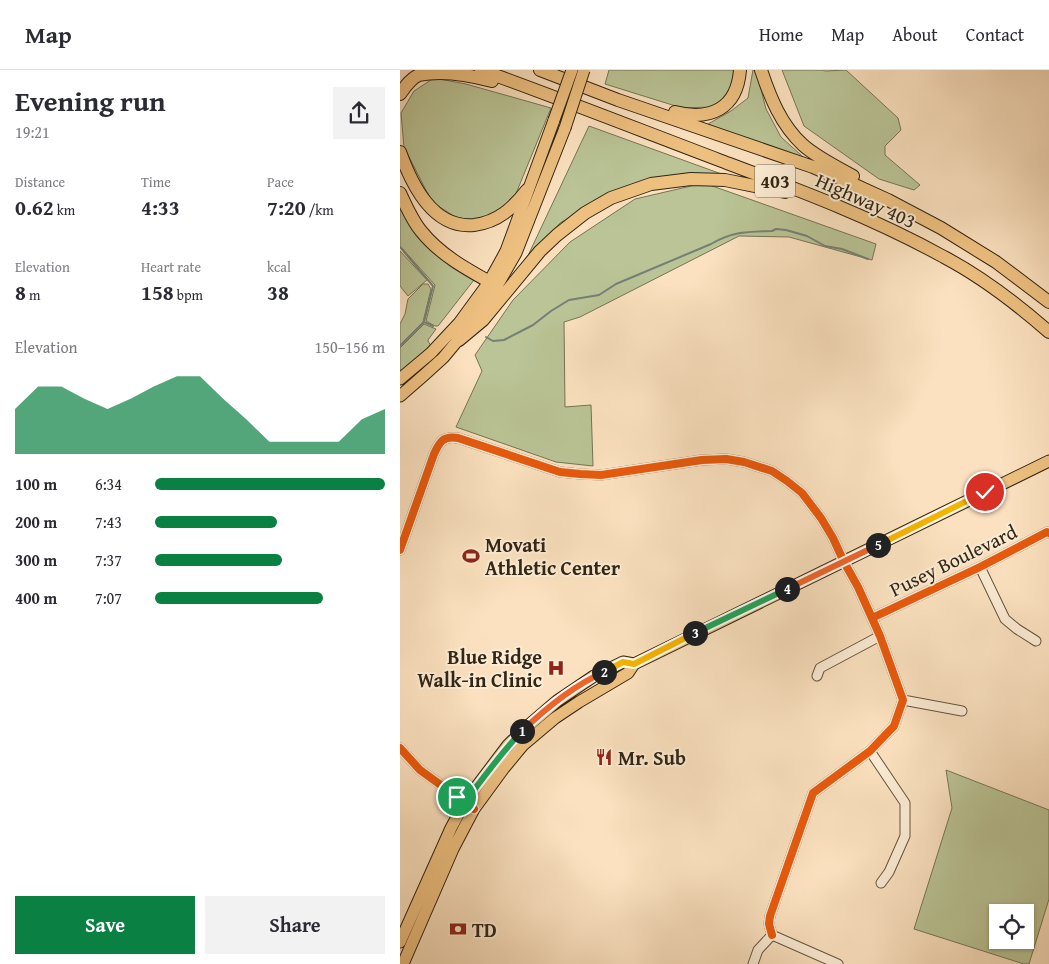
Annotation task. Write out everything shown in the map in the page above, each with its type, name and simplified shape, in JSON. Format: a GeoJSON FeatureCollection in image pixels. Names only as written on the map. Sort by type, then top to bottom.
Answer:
{"type":"FeatureCollection","features":[{"type":"Feature","properties":{"kind":"highway"},"geometry":{"type":"LineString","coordinates":[[400,94],[418,75],[449,70],[516,89],[551,96]]}},
{"type":"Feature","properties":{"kind":"highway","name":"Highway 403"},"geometry":{"type":"LineString","coordinates":[[481,70],[856,213],[887,227],[946,258],[994,289],[1049,332]]}},
{"type":"Feature","properties":{"kind":"highway","name":"Highway 403"},"geometry":{"type":"LineString","coordinates":[[540,70],[618,100],[813,167],[888,200],[941,228],[996,262],[1049,302]]}},
{"type":"Feature","properties":{"kind":"highway"},"geometry":{"type":"LineString","coordinates":[[618,100],[687,116],[703,116],[714,112],[728,102],[739,82],[740,70]]}},
{"type":"Feature","properties":{"kind":"highway"},"geometry":{"type":"LineString","coordinates":[[761,70],[772,101],[794,136],[804,146],[841,170],[873,187],[888,200]]}},
{"type":"Feature","properties":{"kind":"highway"},"geometry":{"type":"LineString","coordinates":[[400,152],[413,183],[432,208],[442,218],[459,225],[487,223],[496,219],[506,213],[528,190]]}},
{"type":"Feature","properties":{"kind":"highway"},"geometry":{"type":"LineString","coordinates":[[459,340],[483,320],[540,251],[566,227],[597,206],[637,188],[692,179],[725,180],[780,191],[839,211],[856,213]]}},
{"type":"Feature","properties":{"kind":"highway"},"geometry":{"type":"LineString","coordinates":[[400,193],[420,229],[430,241],[444,254],[493,284]]}},
{"type":"Feature","properties":{"kind":"main road"},"geometry":{"type":"LineString","coordinates":[[400,396],[443,358],[459,340],[493,284],[572,70]]}},
{"type":"Feature","properties":{"kind":"main road"},"geometry":{"type":"LineString","coordinates":[[400,379],[431,353],[459,323],[493,284],[516,253],[565,128],[584,70]]}},
{"type":"Feature","properties":{"kind":"main road"},"geometry":{"type":"LineString","coordinates":[[400,942],[439,867],[453,848],[469,806],[523,745],[555,718],[628,673],[634,664],[1049,461]]}},
{"type":"Feature","properties":{"kind":"main road"},"geometry":{"type":"LineString","coordinates":[[403,963],[439,867]]}},
{"type":"Feature","properties":{"kind":"street"},"geometry":{"type":"LineString","coordinates":[[400,550],[434,454],[438,445],[449,436],[560,472],[580,474],[601,475],[702,460],[744,462],[772,471],[802,493],[821,518],[858,586],[880,636],[903,700],[894,726],[870,751],[813,793],[770,916],[772,935]]}},
{"type":"Feature","properties":{"kind":"street","name":"Pusey Boulevard"},"geometry":{"type":"LineString","coordinates":[[872,618],[1049,532]]}},
{"type":"Feature","properties":{"kind":"street"},"geometry":{"type":"LineString","coordinates":[[980,567],[1006,619],[1017,629],[1036,641]]}},
{"type":"Feature","properties":{"kind":"street"},"geometry":{"type":"LineString","coordinates":[[817,676],[820,668],[880,636]]}},
{"type":"Feature","properties":{"kind":"street"},"geometry":{"type":"LineString","coordinates":[[903,700],[962,711]]}},
{"type":"Feature","properties":{"kind":"street"},"geometry":{"type":"LineString","coordinates":[[400,748],[420,770],[469,806]]}},
{"type":"Feature","properties":{"kind":"street"},"geometry":{"type":"LineString","coordinates":[[870,751],[905,804],[905,836],[889,872],[881,883]]}},
{"type":"Feature","properties":{"kind":"street"},"geometry":{"type":"LineString","coordinates":[[753,964],[758,950],[772,935]]}},
{"type":"Feature","properties":{"kind":"street"},"geometry":{"type":"LineString","coordinates":[[772,935],[838,964]]}},
{"type":"Feature","properties":{"kind":"green space"},"geometry":{"type":"Polygon","coordinates":[[[609,70],[735,70],[729,95],[711,107],[682,108],[605,84],[609,70]]]}},
{"type":"Feature","properties":{"kind":"green space"},"geometry":{"type":"Polygon","coordinates":[[[753,70],[756,70],[766,109],[781,137],[812,165],[708,124],[731,111],[748,98],[753,70]]]}},
{"type":"Feature","properties":{"kind":"green space"},"geometry":{"type":"Polygon","coordinates":[[[782,70],[846,70],[898,118],[901,130],[885,146],[885,155],[920,185],[914,190],[879,179],[804,126],[782,70]]]}},
{"type":"Feature","properties":{"kind":"green space"},"geometry":{"type":"Polygon","coordinates":[[[434,78],[466,84],[551,108],[515,196],[503,210],[476,221],[455,217],[432,202],[404,147],[401,113],[414,91],[434,78]]]}},
{"type":"Feature","properties":{"kind":"green space"},"geometry":{"type":"Polygon","coordinates":[[[589,126],[727,176],[710,175],[599,201],[560,223],[525,262],[589,126]]]}},
{"type":"Feature","properties":{"kind":"green space"},"geometry":{"type":"Polygon","coordinates":[[[704,183],[876,244],[872,260],[789,237],[739,236],[580,317],[564,322],[565,407],[591,405],[593,466],[556,462],[456,427],[482,371],[475,355],[513,300],[570,242],[635,199],[704,183]]]}},
{"type":"Feature","properties":{"kind":"green space"},"geometry":{"type":"Polygon","coordinates":[[[400,205],[474,280],[438,326],[426,321],[435,285],[400,246],[400,205]]]}},
{"type":"Feature","properties":{"kind":"green space"},"geometry":{"type":"Polygon","coordinates":[[[400,251],[427,280],[408,296],[400,286],[400,251]]]}},
{"type":"Feature","properties":{"kind":"green space"},"geometry":{"type":"Polygon","coordinates":[[[423,284],[428,284],[431,289],[423,322],[400,345],[400,324],[405,314],[408,299],[423,284]]]}},
{"type":"Feature","properties":{"kind":"green space"},"geometry":{"type":"Polygon","coordinates":[[[424,324],[436,329],[428,340],[431,346],[400,374],[400,348],[424,324]]]}},
{"type":"Feature","properties":{"kind":"green space"},"geometry":{"type":"Polygon","coordinates":[[[946,770],[1049,810],[1049,899],[1034,948],[1034,904],[989,904],[989,949],[1034,949],[1029,964],[914,929],[952,808],[946,770]]]}},
{"type":"Feature","properties":{"kind":"waterway"},"geometry":{"type":"LineString","coordinates":[[486,337],[493,341],[504,340],[533,325],[569,300],[599,295],[616,284],[734,234],[772,231],[776,229],[786,230],[807,236],[825,246],[842,249],[868,259]]}},
{"type":"Feature","properties":{"kind":"waterway"},"geometry":{"type":"LineString","coordinates":[[400,247],[433,286],[424,322],[400,346]]}},
{"type":"Feature","properties":{"kind":"waterway"},"geometry":{"type":"LineString","coordinates":[[424,322],[433,326]]}},
{"type":"Feature","properties":{"kind":"cycle path"},"geometry":{"type":"LineString","coordinates":[[400,550],[434,454],[440,443],[449,438],[458,438],[560,472],[580,474],[601,475],[702,460],[726,459],[744,462],[772,471],[802,493],[833,538],[858,587],[880,636],[903,700],[894,726],[870,751],[813,793],[770,916],[769,924],[772,935]]}},
{"type":"Feature","properties":{"kind":"cycle path"},"geometry":{"type":"LineString","coordinates":[[872,618],[980,567],[1047,532],[1049,533]]}},
{"type":"Feature","properties":{"kind":"cycle path"},"geometry":{"type":"LineString","coordinates":[[400,748],[420,770],[474,809]]}},
{"type":"Feature","properties":{"kind":"place","name":"Movati Athletic Center"},"geometry":{"type":"Point","coordinates":[471,556]}},
{"type":"Feature","properties":{"kind":"place","name":"Blue Ridge Walk-in Clinic"},"geometry":{"type":"Point","coordinates":[556,668]}},
{"type":"Feature","properties":{"kind":"place","name":"Mr. Sub"},"geometry":{"type":"Point","coordinates":[604,757]}},
{"type":"Feature","properties":{"kind":"place","name":"TD"},"geometry":{"type":"Point","coordinates":[458,929]}},
{"type":"Feature","properties":{"kind":"route"},"geometry":{"type":"LineString","coordinates":[[457,797],[465,802],[508,745],[557,701],[594,676],[623,662],[634,664],[985,492]]}}]}
